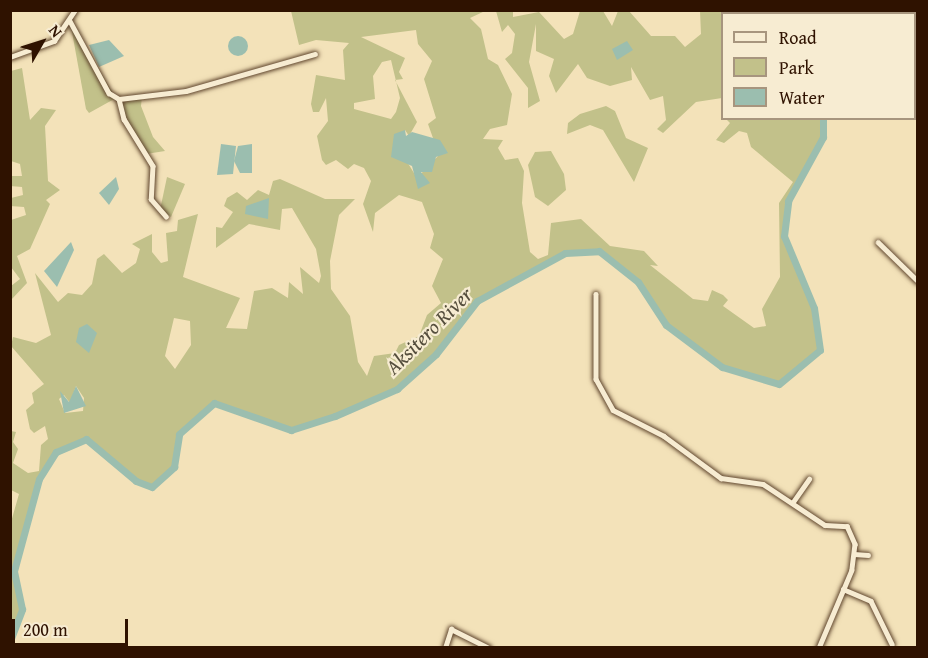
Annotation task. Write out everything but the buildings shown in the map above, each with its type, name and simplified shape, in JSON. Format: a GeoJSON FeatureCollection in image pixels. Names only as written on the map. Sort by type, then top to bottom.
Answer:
{"type":"FeatureCollection","features":[{"type":"Feature","properties":{"kind":"street"},"geometry":{"type":"LineString","coordinates":[[10,57],[54,41],[70,21],[75,10]]}},
{"type":"Feature","properties":{"kind":"street"},"geometry":{"type":"LineString","coordinates":[[70,21],[109,93],[119,99],[186,91],[315,54]]}},
{"type":"Feature","properties":{"kind":"street"},"geometry":{"type":"LineString","coordinates":[[119,99],[124,119],[153,166],[151,199],[166,216]]}},
{"type":"Feature","properties":{"kind":"street"},"geometry":{"type":"LineString","coordinates":[[878,242],[918,281]]}},
{"type":"Feature","properties":{"kind":"street"},"geometry":{"type":"LineString","coordinates":[[596,294],[596,379],[610,407],[664,436],[721,478],[763,484],[825,525],[845,524],[854,554],[843,589],[819,648]]}},
{"type":"Feature","properties":{"kind":"street"},"geometry":{"type":"LineString","coordinates":[[793,502],[809,479]]}},
{"type":"Feature","properties":{"kind":"street"},"geometry":{"type":"LineString","coordinates":[[854,554],[868,555]]}},
{"type":"Feature","properties":{"kind":"street"},"geometry":{"type":"LineString","coordinates":[[843,589],[870,601],[892,644]]}},
{"type":"Feature","properties":{"kind":"street"},"geometry":{"type":"LineString","coordinates":[[445,648],[451,629],[489,648]]}},
{"type":"Feature","properties":{"kind":"green space"},"geometry":{"type":"Polygon","coordinates":[[[291,11],[485,11],[470,18],[481,29],[488,59],[498,65],[512,94],[507,125],[490,129],[483,139],[503,140],[498,148],[505,160],[518,158],[524,171],[522,203],[530,252],[538,259],[548,255],[551,223],[581,219],[610,246],[644,251],[658,266],[650,265],[693,299],[708,301],[712,290],[723,295],[728,300],[723,306],[754,328],[766,326],[762,309],[780,277],[779,203],[793,182],[751,147],[747,133],[739,131],[724,143],[716,140],[730,123],[727,120],[823,120],[823,137],[788,201],[784,236],[814,308],[820,350],[779,384],[722,367],[666,325],[638,282],[599,251],[565,253],[477,301],[436,354],[397,389],[335,416],[291,430],[215,402],[179,434],[174,467],[152,487],[136,481],[84,439],[56,452],[39,479],[15,571],[22,609],[11,641],[11,522],[19,494],[11,490],[11,431],[16,432],[13,442],[18,449],[13,463],[28,473],[39,471],[41,445],[48,439],[45,426],[34,433],[30,429],[26,410],[34,403],[32,393],[44,384],[11,346],[13,337],[36,343],[51,335],[35,273],[58,302],[68,293],[82,295],[92,284],[97,259],[104,254],[122,273],[136,263],[140,249],[132,244],[152,234],[152,252],[161,263],[168,261],[166,233],[177,231],[178,220],[198,214],[183,277],[240,298],[226,328],[247,329],[254,291],[272,288],[288,298],[289,282],[303,294],[300,267],[319,283],[321,276],[316,249],[292,208],[282,209],[280,230],[249,224],[216,248],[216,227],[222,228],[233,212],[224,206],[227,198],[237,192],[247,200],[258,190],[269,195],[273,181],[280,179],[325,199],[355,199],[339,215],[330,261],[331,289],[350,316],[358,362],[367,376],[374,356],[395,353],[399,345],[419,336],[427,315],[441,303],[432,286],[443,259],[430,248],[434,234],[422,202],[399,195],[375,213],[373,232],[363,204],[371,181],[364,168],[354,164],[348,169],[336,160],[326,165],[322,160],[317,136],[328,121],[326,98],[319,112],[313,112],[311,104],[316,75],[345,80],[343,50],[349,43],[316,40],[299,45],[291,11]],[[416,30],[361,37],[405,58],[399,72],[403,79],[396,80],[391,60],[382,62],[373,76],[375,99],[354,103],[354,109],[391,119],[396,112],[400,98],[396,83],[417,122],[409,136],[405,130],[392,157],[406,160],[417,178],[439,155],[428,124],[436,118],[424,79],[432,61],[418,44],[416,30]],[[174,318],[165,356],[175,369],[191,345],[190,321],[174,318]],[[76,386],[70,403],[64,395],[59,399],[65,413],[83,411],[84,398],[76,386]]]}},
{"type":"Feature","properties":{"kind":"green space"},"geometry":{"type":"Polygon","coordinates":[[[496,11],[513,11],[513,17],[539,12],[564,39],[573,34],[580,11],[603,11],[612,26],[618,11],[629,11],[651,36],[675,36],[685,47],[701,34],[700,11],[722,12],[721,98],[696,102],[663,133],[657,129],[666,120],[663,96],[650,100],[631,67],[632,80],[610,86],[587,78],[578,64],[556,93],[549,76],[554,59],[536,51],[536,24],[529,62],[540,101],[528,108],[528,88],[505,59],[512,53],[515,34],[508,25],[502,32],[496,11]]]}},
{"type":"Feature","properties":{"kind":"green space"},"geometry":{"type":"Polygon","coordinates":[[[70,21],[116,98],[89,113],[86,109],[70,21]]]}},
{"type":"Feature","properties":{"kind":"green space"},"geometry":{"type":"Polygon","coordinates":[[[22,68],[30,120],[41,108],[56,110],[45,126],[48,181],[60,190],[46,200],[50,204],[30,249],[17,256],[27,283],[11,300],[11,286],[20,279],[11,267],[11,220],[26,215],[24,207],[10,206],[11,198],[23,195],[22,187],[10,186],[11,176],[22,176],[20,164],[11,161],[11,71],[22,68]]]}},
{"type":"Feature","properties":{"kind":"green space"},"geometry":{"type":"Polygon","coordinates":[[[142,96],[141,106],[153,137],[165,151],[146,154],[124,119],[119,99],[142,96]]]}},
{"type":"Feature","properties":{"kind":"green space"},"geometry":{"type":"Polygon","coordinates":[[[606,106],[615,111],[626,138],[648,148],[634,182],[603,130],[590,125],[567,134],[568,123],[580,114],[606,106]]]}},
{"type":"Feature","properties":{"kind":"green space"},"geometry":{"type":"Polygon","coordinates":[[[551,151],[564,174],[566,190],[548,206],[535,197],[528,165],[535,152],[551,151]]]}},
{"type":"Feature","properties":{"kind":"green space"},"geometry":{"type":"Polygon","coordinates":[[[167,177],[185,184],[171,217],[160,210],[167,177]]]}},
{"type":"Feature","properties":{"kind":"water"},"geometry":{"type":"Polygon","coordinates":[[[238,36],[245,39],[248,46],[245,53],[238,56],[231,53],[228,46],[231,39],[238,36]]]}},
{"type":"Feature","properties":{"kind":"water"},"geometry":{"type":"Polygon","coordinates":[[[109,40],[124,56],[99,67],[89,45],[109,40]]]}},
{"type":"Feature","properties":{"kind":"water"},"geometry":{"type":"Polygon","coordinates":[[[627,41],[633,50],[617,60],[612,49],[627,41]]]}},
{"type":"Feature","properties":{"kind":"water"},"geometry":{"type":"Polygon","coordinates":[[[405,130],[406,136],[412,132],[440,140],[448,153],[436,157],[432,172],[421,172],[430,183],[418,189],[412,166],[391,157],[394,134],[405,130]]]}},
{"type":"Feature","properties":{"kind":"water"},"geometry":{"type":"Polygon","coordinates":[[[221,144],[236,146],[233,174],[217,175],[221,144]]]}},
{"type":"Feature","properties":{"kind":"water"},"geometry":{"type":"Polygon","coordinates":[[[252,144],[252,173],[240,173],[234,161],[238,146],[252,144]]]}},
{"type":"Feature","properties":{"kind":"water"},"geometry":{"type":"Polygon","coordinates":[[[116,177],[119,189],[109,205],[99,193],[116,177]]]}},
{"type":"Feature","properties":{"kind":"water"},"geometry":{"type":"Polygon","coordinates":[[[269,198],[268,219],[245,214],[246,206],[269,198]]]}},
{"type":"Feature","properties":{"kind":"water"},"geometry":{"type":"Polygon","coordinates":[[[71,242],[74,250],[57,287],[44,271],[71,242]]]}},
{"type":"Feature","properties":{"kind":"water"},"geometry":{"type":"Polygon","coordinates":[[[87,324],[97,333],[89,353],[76,342],[79,328],[87,324]]]}},
{"type":"Feature","properties":{"kind":"water"},"geometry":{"type":"Polygon","coordinates":[[[76,386],[86,406],[64,413],[60,391],[69,402],[76,386]]]}},
{"type":"Feature","properties":{"kind":"waterway","name":"Aksitero River"},"geometry":{"type":"LineString","coordinates":[[815,10],[820,12]]}},
{"type":"Feature","properties":{"kind":"waterway","name":"Aksitero River"},"geometry":{"type":"LineString","coordinates":[[868,12],[879,10]]}},
{"type":"Feature","properties":{"kind":"waterway","name":"Aksitero River"},"geometry":{"type":"LineString","coordinates":[[10,641],[22,609],[14,571],[39,479],[56,452],[86,439],[136,481],[152,487],[174,467],[179,434],[214,403],[291,430],[335,416],[397,389],[436,354],[477,301],[565,253],[599,251],[638,282],[666,325],[722,367],[779,384],[820,350],[814,308],[784,236],[788,201],[823,137],[823,120]]}}]}
